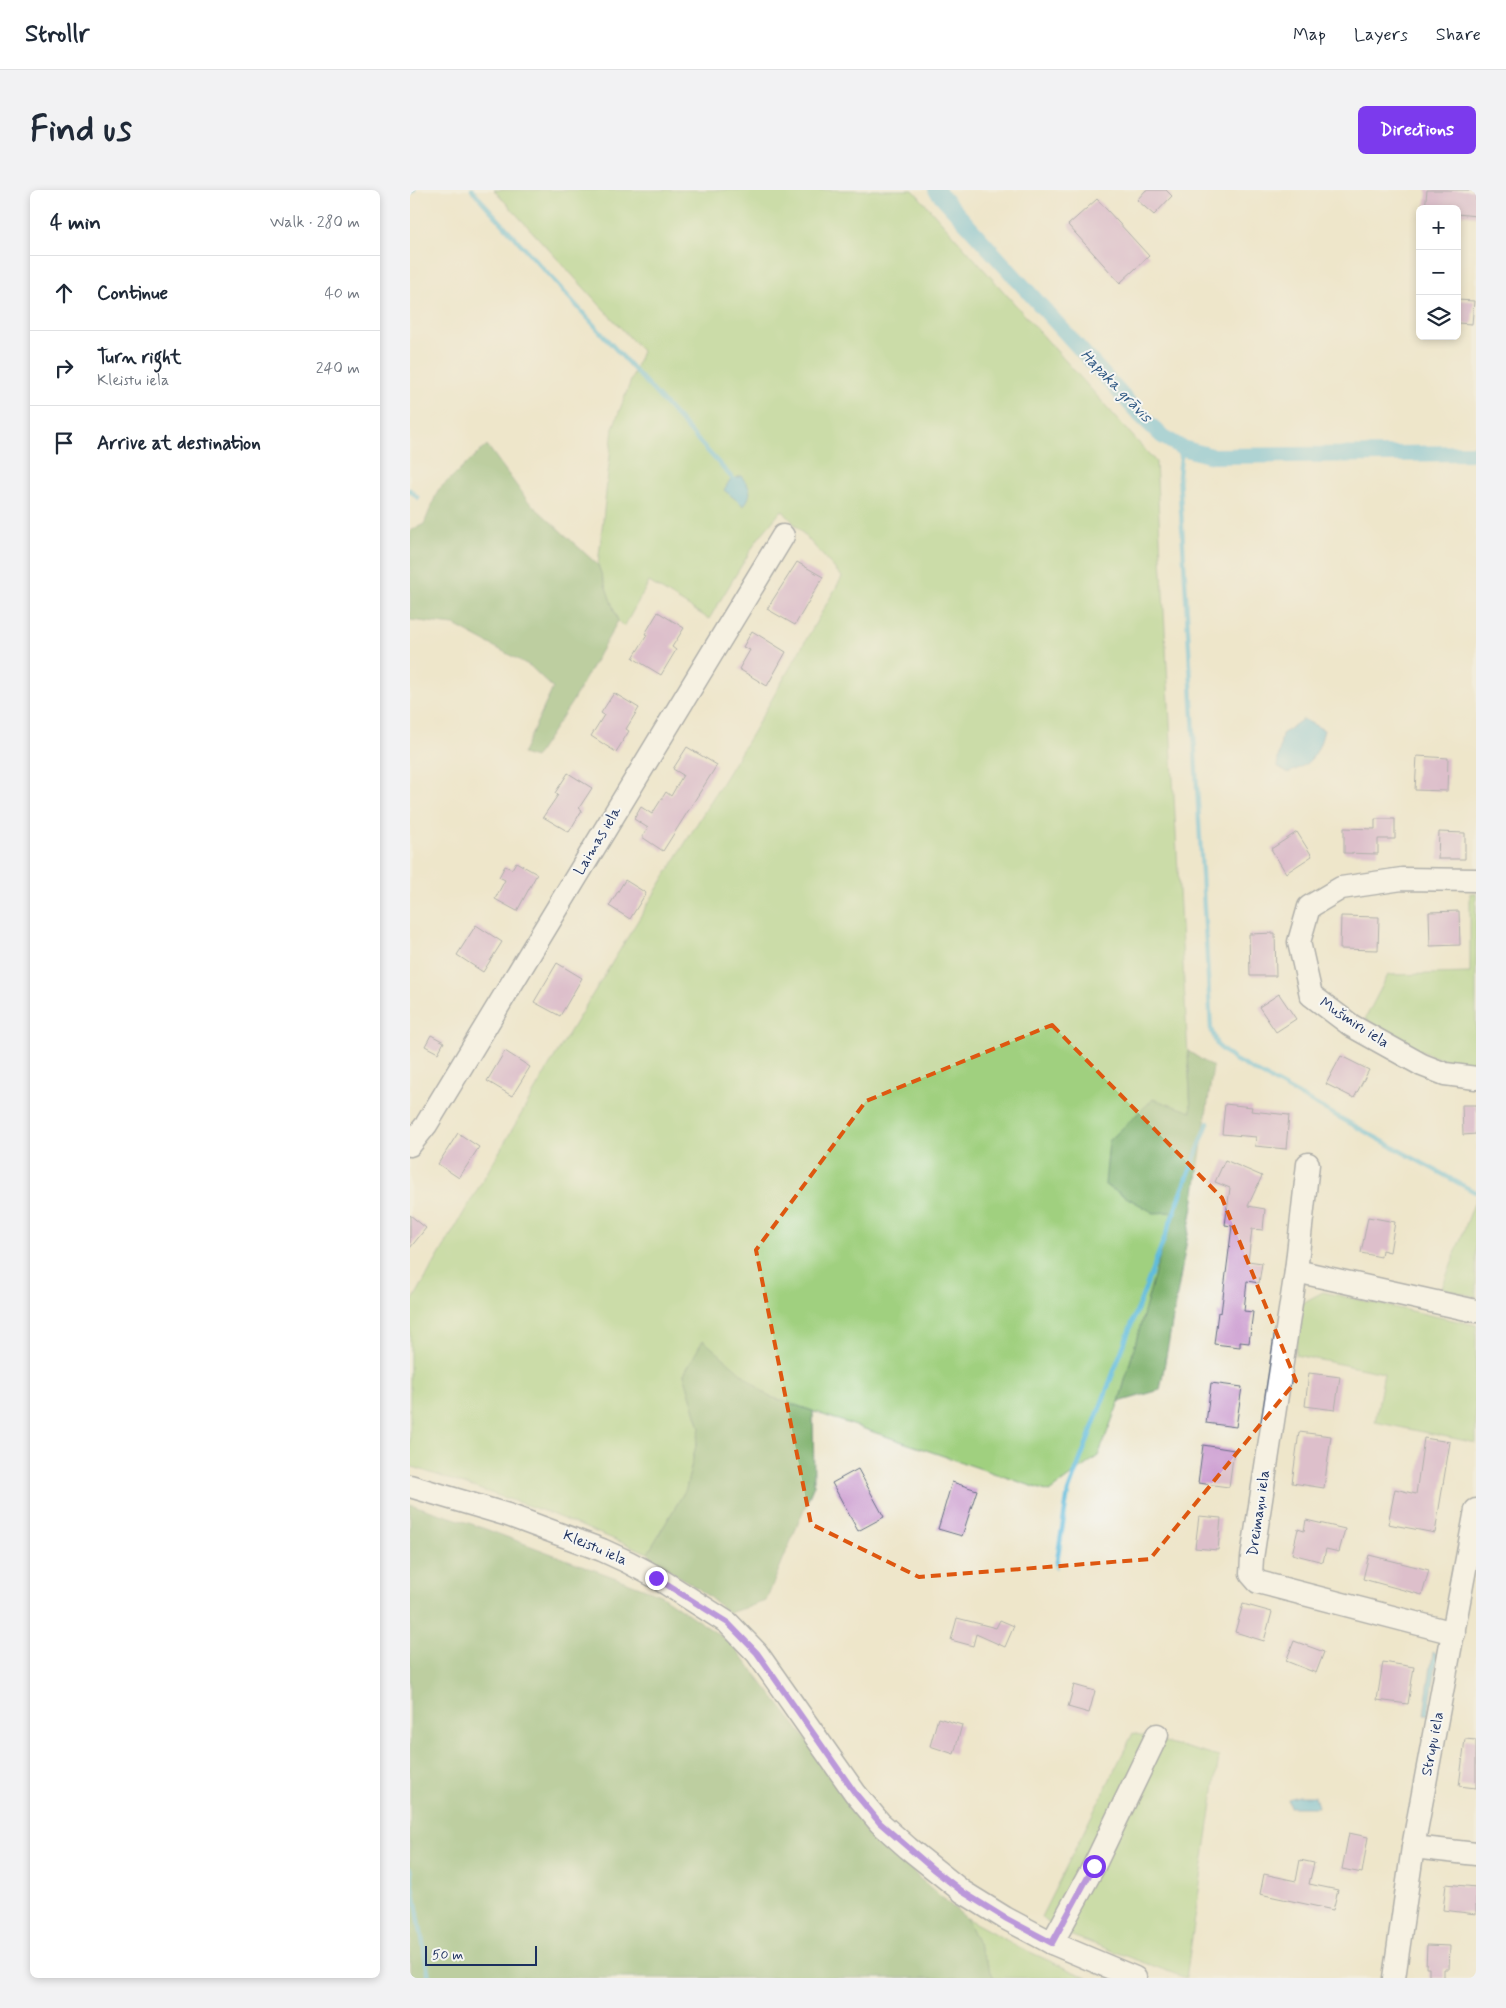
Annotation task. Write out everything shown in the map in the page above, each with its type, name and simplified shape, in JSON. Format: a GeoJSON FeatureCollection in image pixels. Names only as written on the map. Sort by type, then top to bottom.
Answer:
{"type":"FeatureCollection","features":[{"type":"Feature","properties":{"kind":"street","name":"Laimas iela"},"geometry":{"type":"LineString","coordinates":[[410,1145],[418,1122],[783,536]]}},
{"type":"Feature","properties":{"kind":"street","name":"Mušmiru iela"},"geometry":{"type":"LineString","coordinates":[[1476,880],[1402,879],[1341,888],[1309,907],[1299,942],[1311,995],[1352,1026],[1422,1065],[1445,1074],[1476,1078]]}},
{"type":"Feature","properties":{"kind":"street","name":"Dreimaņu iela"},"geometry":{"type":"LineString","coordinates":[[1308,1164],[1296,1271],[1251,1574],[1258,1582],[1454,1633]]}},
{"type":"Feature","properties":{"kind":"street"},"geometry":{"type":"LineString","coordinates":[[1296,1271],[1476,1311]]}},
{"type":"Feature","properties":{"kind":"street","name":"Kleistu iela"},"geometry":{"type":"LineString","coordinates":[[410,1486],[508,1515],[602,1550],[656,1578],[728,1623],[757,1653],[855,1793],[880,1823],[963,1892],[1005,1918],[1052,1943],[1135,1978]]}},
{"type":"Feature","properties":{"kind":"street","name":"Strupu iela"},"geometry":{"type":"LineString","coordinates":[[1394,1978],[1413,1847],[1454,1633],[1472,1556],[1476,1510]]}},
{"type":"Feature","properties":{"kind":"street"},"geometry":{"type":"LineString","coordinates":[[1052,1943],[1094,1866],[1157,1735]]}},
{"type":"Feature","properties":{"kind":"street"},"geometry":{"type":"LineString","coordinates":[[1413,1847],[1476,1854]]}},
{"type":"Feature","properties":{"kind":"highlighted area"},"geometry":{"type":"Polygon","coordinates":[[[1052,1025],[1222,1198],[1296,1381],[1150,1559],[919,1577],[811,1524],[756,1250],[866,1101],[1052,1025]]]}},
{"type":"Feature","properties":{"kind":"green space"},"geometry":{"type":"Polygon","coordinates":[[[494,190],[913,190],[1156,462],[1191,1112],[1173,1212],[1119,1402],[1098,1456],[1049,1492],[768,1396],[703,1341],[684,1374],[700,1428],[686,1489],[648,1553],[541,1510],[410,1466],[410,1305],[555,1056],[753,732],[842,577],[782,510],[757,540],[709,619],[649,582],[624,627],[618,621],[598,565],[613,428],[642,351],[494,190]]]}},
{"type":"Feature","properties":{"kind":"green space"},"geometry":{"type":"Polygon","coordinates":[[[487,445],[527,500],[598,565],[618,621],[572,702],[535,758],[522,754],[553,688],[530,666],[454,625],[410,620],[410,531],[424,524],[438,490],[487,445]]]}},
{"type":"Feature","properties":{"kind":"green space"},"geometry":{"type":"Polygon","coordinates":[[[1470,893],[1476,893],[1476,1065],[1446,1061],[1432,1056],[1418,1050],[1365,1019],[1388,975],[1470,973],[1470,893]]]}},
{"type":"Feature","properties":{"kind":"green space"},"geometry":{"type":"Polygon","coordinates":[[[1188,1051],[1213,1067],[1193,1206],[1160,1390],[1119,1402],[1172,1212],[1154,1213],[1105,1185],[1109,1141],[1153,1099],[1191,1112],[1188,1051]]]}},
{"type":"Feature","properties":{"kind":"green space"},"geometry":{"type":"Polygon","coordinates":[[[1476,1198],[1476,1297],[1442,1288],[1476,1198]]]}},
{"type":"Feature","properties":{"kind":"green space"},"geometry":{"type":"Polygon","coordinates":[[[1323,1292],[1476,1325],[1476,1443],[1375,1422],[1384,1373],[1295,1355],[1302,1303],[1323,1292]]]}},
{"type":"Feature","properties":{"kind":"green space"},"geometry":{"type":"Polygon","coordinates":[[[703,1340],[768,1396],[813,1411],[814,1485],[766,1601],[729,1613],[699,1589],[660,1564],[648,1553],[686,1489],[700,1428],[684,1374],[703,1340]]]}},
{"type":"Feature","properties":{"kind":"green space"},"geometry":{"type":"Polygon","coordinates":[[[410,1504],[472,1524],[659,1594],[731,1643],[842,1785],[918,1877],[966,1918],[994,1978],[410,1978],[410,1504]]]}},
{"type":"Feature","properties":{"kind":"green space"},"geometry":{"type":"Polygon","coordinates":[[[1133,1733],[1219,1757],[1186,1978],[1064,1933],[1041,1917],[1133,1733]]]}},
{"type":"Feature","properties":{"kind":"green space"},"geometry":{"type":"Polygon","coordinates":[[[966,1918],[1019,1947],[1087,1978],[994,1978],[966,1918]]]}},
{"type":"Feature","properties":{"kind":"water"},"geometry":{"type":"Polygon","coordinates":[[[741,476],[750,491],[744,506],[724,490],[730,480],[741,476]]]}},
{"type":"Feature","properties":{"kind":"water"},"geometry":{"type":"Polygon","coordinates":[[[1303,719],[1324,730],[1322,738],[1313,757],[1303,766],[1288,773],[1277,766],[1282,734],[1303,719]]]}},
{"type":"Feature","properties":{"kind":"water"},"geometry":{"type":"Polygon","coordinates":[[[1433,1652],[1438,1655],[1428,1715],[1424,1714],[1433,1652]]]}},
{"type":"Feature","properties":{"kind":"water"},"geometry":{"type":"Polygon","coordinates":[[[1299,1796],[1315,1796],[1318,1807],[1290,1807],[1288,1799],[1299,1796]]]}},
{"type":"Feature","properties":{"kind":"building"},"geometry":{"type":"Polygon","coordinates":[[[1146,190],[1166,190],[1172,196],[1154,215],[1137,200],[1146,190]]]}},
{"type":"Feature","properties":{"kind":"building"},"geometry":{"type":"Polygon","coordinates":[[[1427,190],[1476,190],[1476,216],[1461,214],[1461,205],[1425,205],[1427,190]]]}},
{"type":"Feature","properties":{"kind":"building"},"geometry":{"type":"Polygon","coordinates":[[[1097,199],[1149,256],[1120,283],[1068,225],[1097,199]]]}},
{"type":"Feature","properties":{"kind":"building"},"geometry":{"type":"Polygon","coordinates":[[[1461,300],[1474,301],[1472,324],[1461,323],[1461,300]]]}},
{"type":"Feature","properties":{"kind":"building"},"geometry":{"type":"Polygon","coordinates":[[[797,562],[823,577],[795,625],[767,609],[797,562]]]}},
{"type":"Feature","properties":{"kind":"building"},"geometry":{"type":"Polygon","coordinates":[[[658,612],[684,628],[672,647],[676,650],[661,675],[633,658],[658,612]]]}},
{"type":"Feature","properties":{"kind":"building"},"geometry":{"type":"Polygon","coordinates":[[[752,631],[786,652],[767,686],[739,669],[750,650],[743,647],[752,631]]]}},
{"type":"Feature","properties":{"kind":"building"},"geometry":{"type":"Polygon","coordinates":[[[614,693],[639,708],[626,729],[629,731],[616,752],[591,736],[604,715],[601,713],[614,693]]]}},
{"type":"Feature","properties":{"kind":"building"},"geometry":{"type":"Polygon","coordinates":[[[687,747],[717,765],[663,851],[642,837],[648,828],[634,819],[641,807],[652,814],[666,792],[671,796],[683,775],[673,769],[687,747]]]}},
{"type":"Feature","properties":{"kind":"building"},"geometry":{"type":"Polygon","coordinates":[[[1417,756],[1448,758],[1447,791],[1415,790],[1417,756]]]}},
{"type":"Feature","properties":{"kind":"building"},"geometry":{"type":"Polygon","coordinates":[[[568,773],[592,788],[579,808],[582,810],[569,832],[543,817],[558,795],[555,793],[568,773]]]}},
{"type":"Feature","properties":{"kind":"building"},"geometry":{"type":"Polygon","coordinates":[[[1375,819],[1395,819],[1395,839],[1378,839],[1378,854],[1344,853],[1344,828],[1375,829],[1375,819]]]}},
{"type":"Feature","properties":{"kind":"building"},"geometry":{"type":"Polygon","coordinates":[[[1297,832],[1312,856],[1286,873],[1271,849],[1297,832]]]}},
{"type":"Feature","properties":{"kind":"building"},"geometry":{"type":"Polygon","coordinates":[[[1439,832],[1465,833],[1465,859],[1438,859],[1439,832]]]}},
{"type":"Feature","properties":{"kind":"building"},"geometry":{"type":"Polygon","coordinates":[[[516,862],[537,874],[517,911],[495,899],[505,880],[499,877],[505,866],[512,869],[516,862]]]}},
{"type":"Feature","properties":{"kind":"building"},"geometry":{"type":"Polygon","coordinates":[[[625,880],[646,893],[630,919],[609,906],[625,880]]]}},
{"type":"Feature","properties":{"kind":"building"},"geometry":{"type":"Polygon","coordinates":[[[1459,911],[1460,945],[1430,946],[1429,912],[1459,911]]]}},
{"type":"Feature","properties":{"kind":"building"},"geometry":{"type":"Polygon","coordinates":[[[1341,916],[1379,917],[1378,950],[1340,949],[1341,916]]]}},
{"type":"Feature","properties":{"kind":"building"},"geometry":{"type":"Polygon","coordinates":[[[476,925],[502,942],[483,972],[457,955],[476,925]]]}},
{"type":"Feature","properties":{"kind":"building"},"geometry":{"type":"Polygon","coordinates":[[[1275,933],[1276,976],[1250,976],[1249,934],[1275,933]]]}},
{"type":"Feature","properties":{"kind":"building"},"geometry":{"type":"Polygon","coordinates":[[[557,963],[582,978],[560,1016],[534,1002],[557,963]]]}},
{"type":"Feature","properties":{"kind":"building"},"geometry":{"type":"Polygon","coordinates":[[[1279,994],[1296,1019],[1276,1032],[1259,1007],[1279,994]]]}},
{"type":"Feature","properties":{"kind":"building"},"geometry":{"type":"Polygon","coordinates":[[[431,1035],[444,1042],[438,1053],[425,1046],[431,1035]]]}},
{"type":"Feature","properties":{"kind":"building"},"geometry":{"type":"Polygon","coordinates":[[[505,1051],[530,1067],[512,1096],[487,1081],[505,1051]]]}},
{"type":"Feature","properties":{"kind":"building"},"geometry":{"type":"Polygon","coordinates":[[[1341,1056],[1369,1070],[1354,1098],[1326,1084],[1341,1056]]]}},
{"type":"Feature","properties":{"kind":"building"},"geometry":{"type":"Polygon","coordinates":[[[1225,1104],[1252,1107],[1251,1111],[1289,1115],[1286,1149],[1255,1146],[1256,1137],[1222,1134],[1225,1104]]]}},
{"type":"Feature","properties":{"kind":"building"},"geometry":{"type":"Polygon","coordinates":[[[1462,1105],[1476,1105],[1476,1134],[1463,1135],[1462,1105]]]}},
{"type":"Feature","properties":{"kind":"building"},"geometry":{"type":"Polygon","coordinates":[[[458,1133],[479,1147],[459,1178],[438,1164],[458,1133]]]}},
{"type":"Feature","properties":{"kind":"building"},"geometry":{"type":"Polygon","coordinates":[[[1225,1160],[1262,1176],[1248,1206],[1265,1209],[1263,1230],[1252,1229],[1248,1261],[1262,1263],[1259,1283],[1247,1281],[1244,1311],[1253,1312],[1249,1343],[1240,1342],[1240,1347],[1214,1344],[1218,1312],[1221,1313],[1232,1226],[1225,1225],[1230,1188],[1215,1182],[1225,1160]]]}},
{"type":"Feature","properties":{"kind":"building"},"geometry":{"type":"Polygon","coordinates":[[[410,1215],[426,1228],[410,1248],[410,1215]]]}},
{"type":"Feature","properties":{"kind":"building"},"geometry":{"type":"Polygon","coordinates":[[[1368,1217],[1395,1222],[1390,1252],[1382,1250],[1381,1257],[1361,1253],[1368,1217]]]}},
{"type":"Feature","properties":{"kind":"building"},"geometry":{"type":"Polygon","coordinates":[[[1309,1373],[1340,1377],[1335,1410],[1305,1406],[1309,1373]]]}},
{"type":"Feature","properties":{"kind":"building"},"geometry":{"type":"Polygon","coordinates":[[[1211,1383],[1242,1387],[1236,1427],[1206,1423],[1211,1383]]]}},
{"type":"Feature","properties":{"kind":"building"},"geometry":{"type":"Polygon","coordinates":[[[1299,1432],[1331,1436],[1324,1488],[1292,1483],[1299,1432]]]}},
{"type":"Feature","properties":{"kind":"building"},"geometry":{"type":"Polygon","coordinates":[[[1424,1438],[1450,1442],[1435,1533],[1388,1524],[1395,1489],[1416,1494],[1424,1438]]]}},
{"type":"Feature","properties":{"kind":"building"},"geometry":{"type":"Polygon","coordinates":[[[1203,1445],[1234,1450],[1229,1487],[1198,1483],[1203,1445]]]}},
{"type":"Feature","properties":{"kind":"building"},"geometry":{"type":"Polygon","coordinates":[[[858,1469],[884,1517],[858,1531],[832,1483],[858,1469]]]}},
{"type":"Feature","properties":{"kind":"building"},"geometry":{"type":"Polygon","coordinates":[[[952,1482],[977,1490],[962,1536],[938,1529],[952,1482]]]}},
{"type":"Feature","properties":{"kind":"building"},"geometry":{"type":"Polygon","coordinates":[[[1199,1516],[1221,1518],[1218,1550],[1195,1548],[1199,1516]]]}},
{"type":"Feature","properties":{"kind":"building"},"geometry":{"type":"Polygon","coordinates":[[[1306,1520],[1345,1529],[1339,1552],[1326,1549],[1323,1562],[1292,1554],[1298,1529],[1304,1531],[1306,1520]]]}},
{"type":"Feature","properties":{"kind":"building"},"geometry":{"type":"Polygon","coordinates":[[[1369,1555],[1429,1570],[1422,1595],[1363,1579],[1369,1555]]]}},
{"type":"Feature","properties":{"kind":"building"},"geometry":{"type":"Polygon","coordinates":[[[1243,1604],[1272,1612],[1264,1641],[1235,1632],[1243,1604]]]}},
{"type":"Feature","properties":{"kind":"building"},"geometry":{"type":"Polygon","coordinates":[[[957,1618],[996,1628],[1000,1620],[1014,1626],[1005,1647],[976,1634],[973,1646],[951,1640],[957,1618]]]}},
{"type":"Feature","properties":{"kind":"building"},"geometry":{"type":"Polygon","coordinates":[[[1294,1641],[1324,1652],[1316,1673],[1286,1661],[1294,1641]]]}},
{"type":"Feature","properties":{"kind":"building"},"geometry":{"type":"Polygon","coordinates":[[[1383,1662],[1414,1667],[1408,1704],[1377,1700],[1383,1662]]]}},
{"type":"Feature","properties":{"kind":"building"},"geometry":{"type":"Polygon","coordinates":[[[1074,1685],[1095,1691],[1089,1713],[1068,1707],[1074,1685]]]}},
{"type":"Feature","properties":{"kind":"building"},"geometry":{"type":"Polygon","coordinates":[[[938,1718],[962,1725],[954,1754],[930,1746],[938,1718]]]}},
{"type":"Feature","properties":{"kind":"building"},"geometry":{"type":"Polygon","coordinates":[[[1465,1739],[1476,1740],[1476,1788],[1459,1786],[1465,1739]]]}},
{"type":"Feature","properties":{"kind":"building"},"geometry":{"type":"Polygon","coordinates":[[[1349,1833],[1368,1837],[1362,1873],[1342,1869],[1349,1833]]]}},
{"type":"Feature","properties":{"kind":"building"},"geometry":{"type":"Polygon","coordinates":[[[1300,1860],[1314,1863],[1309,1884],[1338,1890],[1333,1910],[1260,1894],[1264,1874],[1296,1881],[1300,1860]]]}},
{"type":"Feature","properties":{"kind":"building"},"geometry":{"type":"Polygon","coordinates":[[[1446,1884],[1476,1887],[1476,1914],[1443,1910],[1446,1884]]]}},
{"type":"Feature","properties":{"kind":"building"},"geometry":{"type":"Polygon","coordinates":[[[1427,1945],[1450,1946],[1449,1969],[1444,1969],[1444,1978],[1429,1978],[1429,1968],[1426,1968],[1427,1945]]]}},
{"type":"Feature","properties":{"kind":"waterway"},"geometry":{"type":"LineString","coordinates":[[410,193],[414,190]]}},
{"type":"Feature","properties":{"kind":"waterway"},"geometry":{"type":"LineString","coordinates":[[472,190],[733,479]]}},
{"type":"Feature","properties":{"kind":"waterway","name":"Hapaka grāvis"},"geometry":{"type":"LineString","coordinates":[[936,190],[1140,415],[1162,436],[1182,448],[1212,456],[1476,453]]}},
{"type":"Feature","properties":{"kind":"waterway"},"geometry":{"type":"LineString","coordinates":[[1182,448],[1179,475],[1211,1029],[1217,1045],[1233,1059],[1475,1192]]}},
{"type":"Feature","properties":{"kind":"waterway"},"geometry":{"type":"LineString","coordinates":[[410,490],[418,498]]}},
{"type":"Feature","properties":{"kind":"waterway"},"geometry":{"type":"LineString","coordinates":[[1056,1567],[1068,1492],[1208,1123]]}},
{"type":"Feature","properties":{"kind":"waterway"},"geometry":{"type":"LineString","coordinates":[[410,1869],[429,1978]]}},
{"type":"Feature","properties":{"kind":"route"},"geometry":{"type":"LineString","coordinates":[[656,1578],[728,1623],[757,1653],[855,1793],[880,1823],[963,1892],[1005,1918],[1052,1943],[1094,1866]]}}]}
